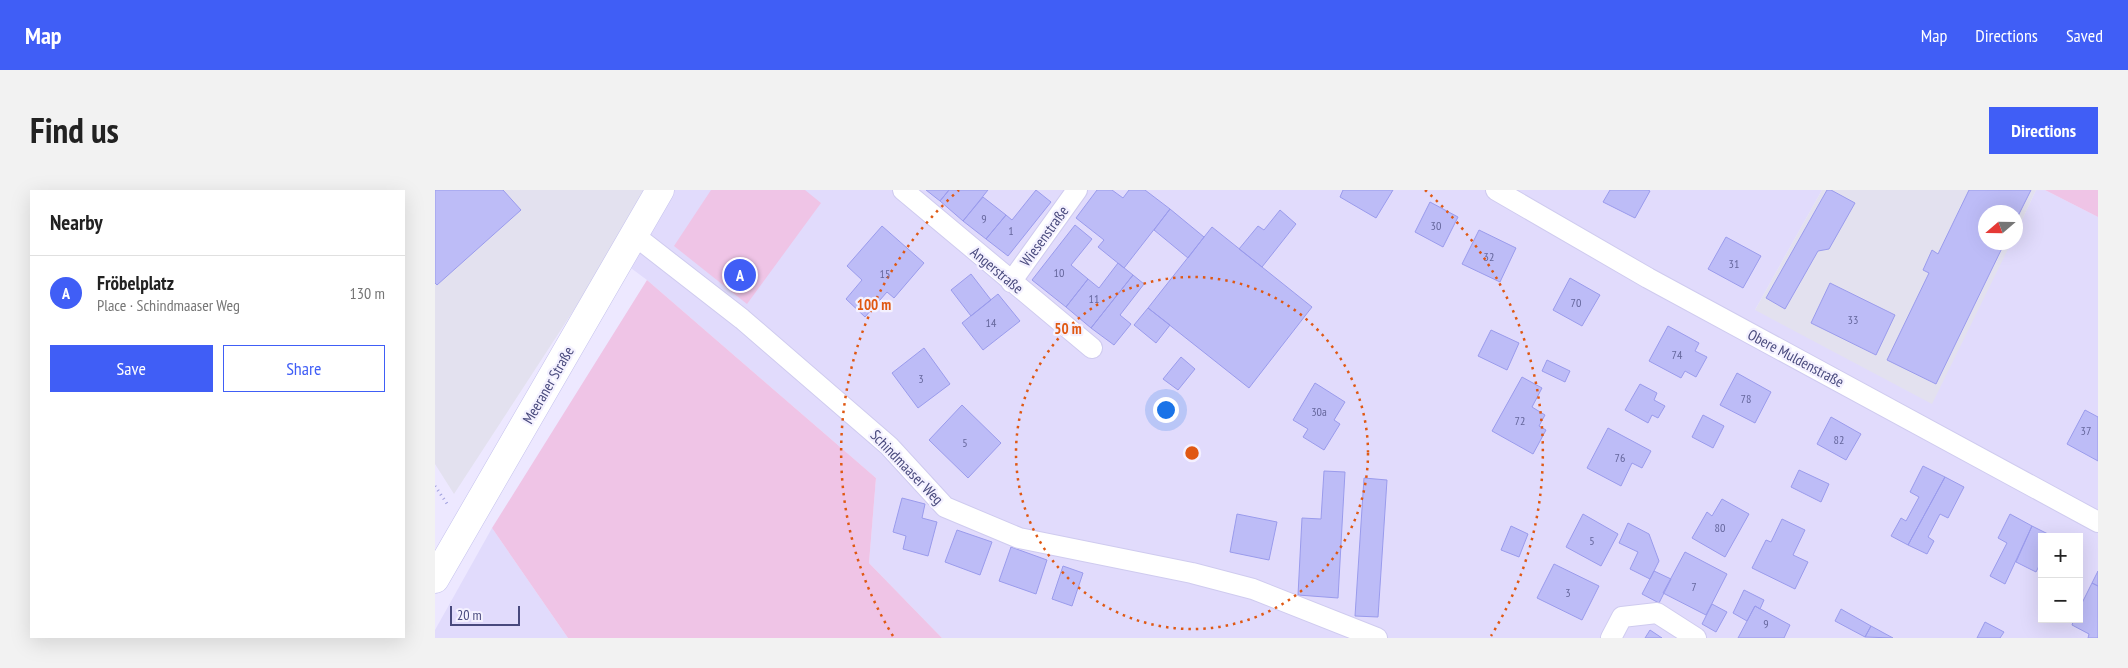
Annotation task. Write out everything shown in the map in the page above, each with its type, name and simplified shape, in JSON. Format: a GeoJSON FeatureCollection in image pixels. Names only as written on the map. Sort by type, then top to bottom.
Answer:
{"type":"FeatureCollection","features":[{"type":"Feature","properties":{"kind":"street","name":"Meeraner Straße"},"geometry":{"type":"LineString","coordinates":[[435,579],[660,190]]}},
{"type":"Feature","properties":{"kind":"street","name":"Angerstraße"},"geometry":{"type":"LineString","coordinates":[[903,190],[1092,348]]}},
{"type":"Feature","properties":{"kind":"street","name":"Wiesenstraße"},"geometry":{"type":"LineString","coordinates":[[1011,282],[1077,190]]}},
{"type":"Feature","properties":{"kind":"street","name":"Obere Muldenstraße"},"geometry":{"type":"LineString","coordinates":[[1496,190],[1647,278],[2098,522]]}},
{"type":"Feature","properties":{"kind":"street","name":"Schindmaaser Weg"},"geometry":{"type":"LineString","coordinates":[[635,235],[742,319],[889,446],[945,507],[1019,538],[1192,574],[1253,589],[1377,638]]}},
{"type":"Feature","properties":{"kind":"street"},"geometry":{"type":"LineString","coordinates":[[1611,638],[1622,617],[1657,613],[1696,638]]}},
{"type":"Feature","properties":{"kind":"shaded area"},"geometry":{"type":"Polygon","coordinates":[[[435,190],[652,190],[454,494],[435,464],[435,190]]]}},
{"type":"Feature","properties":{"kind":"shaded area"},"geometry":{"type":"Polygon","coordinates":[[[660,190],[1822,190],[1755,310],[1984,250],[2023,250],[2023,218],[2036,190],[2045,190],[2098,217],[2098,638],[942,638],[869,563],[876,478],[647,280],[620,260],[660,190]]]}},
{"type":"Feature","properties":{"kind":"shaded area"},"geometry":{"type":"Polygon","coordinates":[[[711,190],[805,190],[821,203],[747,304],[674,246],[711,190]]]}},
{"type":"Feature","properties":{"kind":"shaded area"},"geometry":{"type":"Polygon","coordinates":[[[1822,190],[2036,190],[2023,218],[2023,205],[1978,205],[1978,250],[2008,250],[1932,404],[1755,310],[1822,190]]]}},
{"type":"Feature","properties":{"kind":"shaded area"},"geometry":{"type":"Polygon","coordinates":[[[2045,190],[2098,190],[2098,217],[2045,190]]]}},
{"type":"Feature","properties":{"kind":"shaded area"},"geometry":{"type":"Polygon","coordinates":[[[647,280],[876,478],[869,563],[942,638],[568,638],[492,528],[647,280]]]}},
{"type":"Feature","properties":{"kind":"shaded area"},"geometry":{"type":"Polygon","coordinates":[[[492,528],[568,638],[435,638],[435,630],[492,528]]]}},
{"type":"Feature","properties":{"kind":"building"},"geometry":{"type":"Polygon","coordinates":[[[435,190],[503,190],[521,210],[437,285],[435,283],[435,190]]]}},
{"type":"Feature","properties":{"kind":"building"},"geometry":{"type":"Polygon","coordinates":[[[926,190],[949,190],[940,201],[926,190]]]}},
{"type":"Feature","properties":{"kind":"building"},"geometry":{"type":"Polygon","coordinates":[[[949,190],[988,190],[963,221],[940,201],[949,190]]]}},
{"type":"Feature","properties":{"kind":"building"},"geometry":{"type":"Polygon","coordinates":[[[1036,190],[1051,202],[1008,256],[986,239],[1006,215],[1012,220],[1036,190]]]}},
{"type":"Feature","properties":{"kind":"building"},"geometry":{"type":"Polygon","coordinates":[[[1097,190],[1112,190],[1123,198],[1129,190],[1145,190],[1170,209],[1124,268],[1098,247],[1104,240],[1076,218],[1097,190]]]}},
{"type":"Feature","properties":{"kind":"building"},"geometry":{"type":"Polygon","coordinates":[[[1343,190],[1393,190],[1376,218],[1340,197],[1343,190]]]}},
{"type":"Feature","properties":{"kind":"building"},"geometry":{"type":"Polygon","coordinates":[[[1610,190],[1650,191],[1635,218],[1603,202],[1610,190]]]}},
{"type":"Feature","properties":{"kind":"building"},"geometry":{"type":"Polygon","coordinates":[[[1827,190],[1831,190],[1855,203],[1829,249],[1818,251],[1785,309],[1766,298],[1827,190]]]}},
{"type":"Feature","properties":{"kind":"building"},"geometry":{"type":"Polygon","coordinates":[[[1969,190],[2031,190],[2023,206],[1978,205],[1978,250],[2001,250],[1936,384],[1887,360],[1929,273],[1923,270],[1932,250],[1938,254],[1969,190]]]}},
{"type":"Feature","properties":{"kind":"building"},"geometry":{"type":"Polygon","coordinates":[[[983,197],[1006,215],[986,239],[963,221],[983,197]]]}},
{"type":"Feature","properties":{"kind":"building"},"geometry":{"type":"Polygon","coordinates":[[[1430,202],[1458,217],[1443,247],[1415,232],[1430,202]]]}},
{"type":"Feature","properties":{"kind":"building"},"geometry":{"type":"Polygon","coordinates":[[[1170,209],[1204,237],[1188,258],[1154,230],[1170,209]]]}},
{"type":"Feature","properties":{"kind":"building"},"geometry":{"type":"Polygon","coordinates":[[[1280,210],[1296,224],[1262,267],[1239,249],[1258,226],[1264,230],[1280,210]]]}},
{"type":"Feature","properties":{"kind":"building"},"geometry":{"type":"Polygon","coordinates":[[[1075,225],[1092,239],[1071,265],[1088,279],[1066,307],[1032,280],[1075,225]]]}},
{"type":"Feature","properties":{"kind":"building"},"geometry":{"type":"Polygon","coordinates":[[[882,226],[924,263],[894,298],[887,292],[865,317],[846,299],[862,280],[847,266],[882,226]]]}},
{"type":"Feature","properties":{"kind":"building"},"geometry":{"type":"Polygon","coordinates":[[[1212,227],[1312,307],[1249,388],[1148,308],[1212,227]]]}},
{"type":"Feature","properties":{"kind":"building"},"geometry":{"type":"Polygon","coordinates":[[[1479,230],[1516,248],[1500,282],[1462,264],[1479,230]]]}},
{"type":"Feature","properties":{"kind":"building"},"geometry":{"type":"Polygon","coordinates":[[[1726,237],[1761,256],[1743,288],[1708,269],[1726,237]]]}},
{"type":"Feature","properties":{"kind":"building"},"geometry":{"type":"Polygon","coordinates":[[[1118,263],[1133,275],[1091,328],[1066,307],[1088,279],[1099,288],[1118,263]]]}},
{"type":"Feature","properties":{"kind":"building"},"geometry":{"type":"Polygon","coordinates":[[[971,274],[991,300],[971,316],[951,290],[971,274]]]}},
{"type":"Feature","properties":{"kind":"building"},"geometry":{"type":"Polygon","coordinates":[[[1133,275],[1144,284],[1120,315],[1131,324],[1114,345],[1091,328],[1133,275]]]}},
{"type":"Feature","properties":{"kind":"building"},"geometry":{"type":"Polygon","coordinates":[[[1570,278],[1600,295],[1582,326],[1553,310],[1570,278]]]}},
{"type":"Feature","properties":{"kind":"building"},"geometry":{"type":"Polygon","coordinates":[[[1830,283],[1895,315],[1876,355],[1811,323],[1830,283]]]}},
{"type":"Feature","properties":{"kind":"building"},"geometry":{"type":"Polygon","coordinates":[[[998,294],[1020,321],[983,350],[962,323],[998,294]]]}},
{"type":"Feature","properties":{"kind":"building"},"geometry":{"type":"Polygon","coordinates":[[[1148,308],[1170,325],[1156,343],[1134,325],[1148,308]]]}},
{"type":"Feature","properties":{"kind":"building"},"geometry":{"type":"Polygon","coordinates":[[[1668,326],[1699,343],[1695,351],[1707,357],[1696,377],[1685,371],[1681,378],[1649,361],[1668,326]]]}},
{"type":"Feature","properties":{"kind":"building"},"geometry":{"type":"Polygon","coordinates":[[[1491,330],[1519,343],[1507,370],[1478,356],[1491,330]]]}},
{"type":"Feature","properties":{"kind":"building"},"geometry":{"type":"Polygon","coordinates":[[[924,348],[950,384],[918,408],[892,373],[924,348]]]}},
{"type":"Feature","properties":{"kind":"building"},"geometry":{"type":"Polygon","coordinates":[[[1181,357],[1195,369],[1178,390],[1163,379],[1181,357]]]}},
{"type":"Feature","properties":{"kind":"building"},"geometry":{"type":"Polygon","coordinates":[[[1547,360],[1570,371],[1565,382],[1542,371],[1547,360]]]}},
{"type":"Feature","properties":{"kind":"building"},"geometry":{"type":"Polygon","coordinates":[[[1737,373],[1771,392],[1755,423],[1720,405],[1737,373]]]}},
{"type":"Feature","properties":{"kind":"building"},"geometry":{"type":"Polygon","coordinates":[[[1522,377],[1542,388],[1532,407],[1545,415],[1539,426],[1546,430],[1533,454],[1492,431],[1522,377]]]}},
{"type":"Feature","properties":{"kind":"building"},"geometry":{"type":"Polygon","coordinates":[[[1315,383],[1345,402],[1334,420],[1340,424],[1324,450],[1303,437],[1308,429],[1293,420],[1315,383]]]}},
{"type":"Feature","properties":{"kind":"building"},"geometry":{"type":"Polygon","coordinates":[[[1640,384],[1657,393],[1654,400],[1665,406],[1658,418],[1652,415],[1648,423],[1625,410],[1640,384]]]}},
{"type":"Feature","properties":{"kind":"building"},"geometry":{"type":"Polygon","coordinates":[[[962,405],[1001,443],[968,478],[929,440],[962,405]]]}},
{"type":"Feature","properties":{"kind":"building"},"geometry":{"type":"Polygon","coordinates":[[[2085,410],[2098,417],[2098,461],[2067,444],[2085,410]]]}},
{"type":"Feature","properties":{"kind":"building"},"geometry":{"type":"Polygon","coordinates":[[[1703,415],[1724,426],[1713,448],[1692,437],[1703,415]]]}},
{"type":"Feature","properties":{"kind":"building"},"geometry":{"type":"Polygon","coordinates":[[[1831,417],[1861,434],[1846,460],[1817,444],[1831,417]]]}},
{"type":"Feature","properties":{"kind":"building"},"geometry":{"type":"Polygon","coordinates":[[[1608,428],[1651,451],[1642,468],[1632,463],[1621,486],[1587,468],[1608,428]]]}},
{"type":"Feature","properties":{"kind":"building"},"geometry":{"type":"Polygon","coordinates":[[[1923,466],[1945,477],[1908,545],[1891,536],[1901,518],[1906,521],[1919,497],[1910,492],[1923,466]]]}},
{"type":"Feature","properties":{"kind":"building"},"geometry":{"type":"Polygon","coordinates":[[[1799,470],[1829,484],[1821,502],[1791,487],[1799,470]]]}},
{"type":"Feature","properties":{"kind":"building"},"geometry":{"type":"Polygon","coordinates":[[[1324,471],[1345,472],[1338,598],[1298,595],[1302,518],[1321,519],[1324,471]]]}},
{"type":"Feature","properties":{"kind":"building"},"geometry":{"type":"Polygon","coordinates":[[[1945,477],[1964,487],[1948,518],[1940,514],[1928,537],[1934,541],[1927,554],[1908,545],[1945,477]]]}},
{"type":"Feature","properties":{"kind":"building"},"geometry":{"type":"Polygon","coordinates":[[[1364,478],[1387,480],[1378,617],[1355,616],[1364,478]]]}},
{"type":"Feature","properties":{"kind":"building"},"geometry":{"type":"Polygon","coordinates":[[[902,498],[925,504],[922,518],[937,522],[928,556],[903,549],[906,536],[893,532],[902,498]]]}},
{"type":"Feature","properties":{"kind":"building"},"geometry":{"type":"Polygon","coordinates":[[[1722,499],[1749,514],[1725,557],[1692,538],[1707,512],[1712,516],[1722,499]]]}},
{"type":"Feature","properties":{"kind":"building"},"geometry":{"type":"Polygon","coordinates":[[[1237,514],[1277,522],[1269,560],[1230,552],[1237,514]]]}},
{"type":"Feature","properties":{"kind":"building"},"geometry":{"type":"Polygon","coordinates":[[[1583,514],[1618,534],[1601,566],[1566,547],[1583,514]]]}},
{"type":"Feature","properties":{"kind":"building"},"geometry":{"type":"Polygon","coordinates":[[[2010,514],[2032,526],[2005,584],[1990,576],[2007,543],[1998,538],[2010,514]]]}},
{"type":"Feature","properties":{"kind":"building"},"geometry":{"type":"Polygon","coordinates":[[[1782,519],[1805,530],[1793,555],[1808,562],[1795,589],[1752,568],[1766,540],[1771,542],[1782,519]]]}},
{"type":"Feature","properties":{"kind":"building"},"geometry":{"type":"Polygon","coordinates":[[[1628,523],[1649,534],[1659,561],[1650,579],[1630,569],[1638,552],[1619,543],[1628,523]]]}},
{"type":"Feature","properties":{"kind":"building"},"geometry":{"type":"Polygon","coordinates":[[[1511,526],[1528,534],[1519,557],[1501,550],[1511,526]]]}},
{"type":"Feature","properties":{"kind":"building"},"geometry":{"type":"Polygon","coordinates":[[[2032,526],[2046,533],[2038,533],[2038,568],[2036,572],[2016,562],[2032,526]]]}},
{"type":"Feature","properties":{"kind":"building"},"geometry":{"type":"Polygon","coordinates":[[[957,530],[992,542],[980,575],[945,562],[957,530]]]}},
{"type":"Feature","properties":{"kind":"building"},"geometry":{"type":"Polygon","coordinates":[[[1011,547],[1047,560],[1036,594],[999,581],[1011,547]]]}},
{"type":"Feature","properties":{"kind":"building"},"geometry":{"type":"Polygon","coordinates":[[[1685,552],[1727,574],[1706,615],[1663,593],[1685,552]]]}},
{"type":"Feature","properties":{"kind":"building"},"geometry":{"type":"Polygon","coordinates":[[[1554,564],[1599,586],[1582,620],[1537,598],[1554,564]]]}},
{"type":"Feature","properties":{"kind":"building"},"geometry":{"type":"Polygon","coordinates":[[[1063,566],[1083,573],[1072,606],[1052,599],[1063,566]]]}},
{"type":"Feature","properties":{"kind":"building"},"geometry":{"type":"Polygon","coordinates":[[[1654,571],[1671,579],[1659,603],[1642,594],[1654,571]]]}},
{"type":"Feature","properties":{"kind":"building"},"geometry":{"type":"Polygon","coordinates":[[[2098,571],[2098,586],[2092,583],[2098,571]]]}},
{"type":"Feature","properties":{"kind":"building"},"geometry":{"type":"Polygon","coordinates":[[[2092,583],[2098,586],[2098,638],[2088,638],[2089,634],[2072,625],[2073,623],[2083,623],[2083,601],[2092,583]]]}},
{"type":"Feature","properties":{"kind":"building"},"geometry":{"type":"Polygon","coordinates":[[[1744,590],[1764,600],[1760,609],[1755,606],[1747,621],[1733,613],[1744,590]]]}},
{"type":"Feature","properties":{"kind":"building"},"geometry":{"type":"Polygon","coordinates":[[[1712,604],[1727,612],[1716,632],[1702,624],[1712,604]]]}},
{"type":"Feature","properties":{"kind":"building"},"geometry":{"type":"Polygon","coordinates":[[[1755,606],[1790,625],[1784,638],[1738,638],[1755,606]]]}},
{"type":"Feature","properties":{"kind":"building"},"geometry":{"type":"Polygon","coordinates":[[[1841,609],[1871,626],[1865,637],[1835,621],[1841,609]]]}},
{"type":"Feature","properties":{"kind":"building"},"geometry":{"type":"Polygon","coordinates":[[[1985,622],[2004,632],[2000,638],[1977,638],[1985,622]]]}},
{"type":"Feature","properties":{"kind":"building"},"geometry":{"type":"Polygon","coordinates":[[[1871,626],[1893,638],[1865,637],[1871,626]]]}},
{"type":"Feature","properties":{"kind":"building"},"geometry":{"type":"Polygon","coordinates":[[[1650,630],[1662,638],[1645,638],[1650,630]]]}},
{"type":"Feature","properties":{"kind":"place","name":"Fröbelplatz"},"geometry":{"type":"Point","coordinates":[740,275]}}]}
